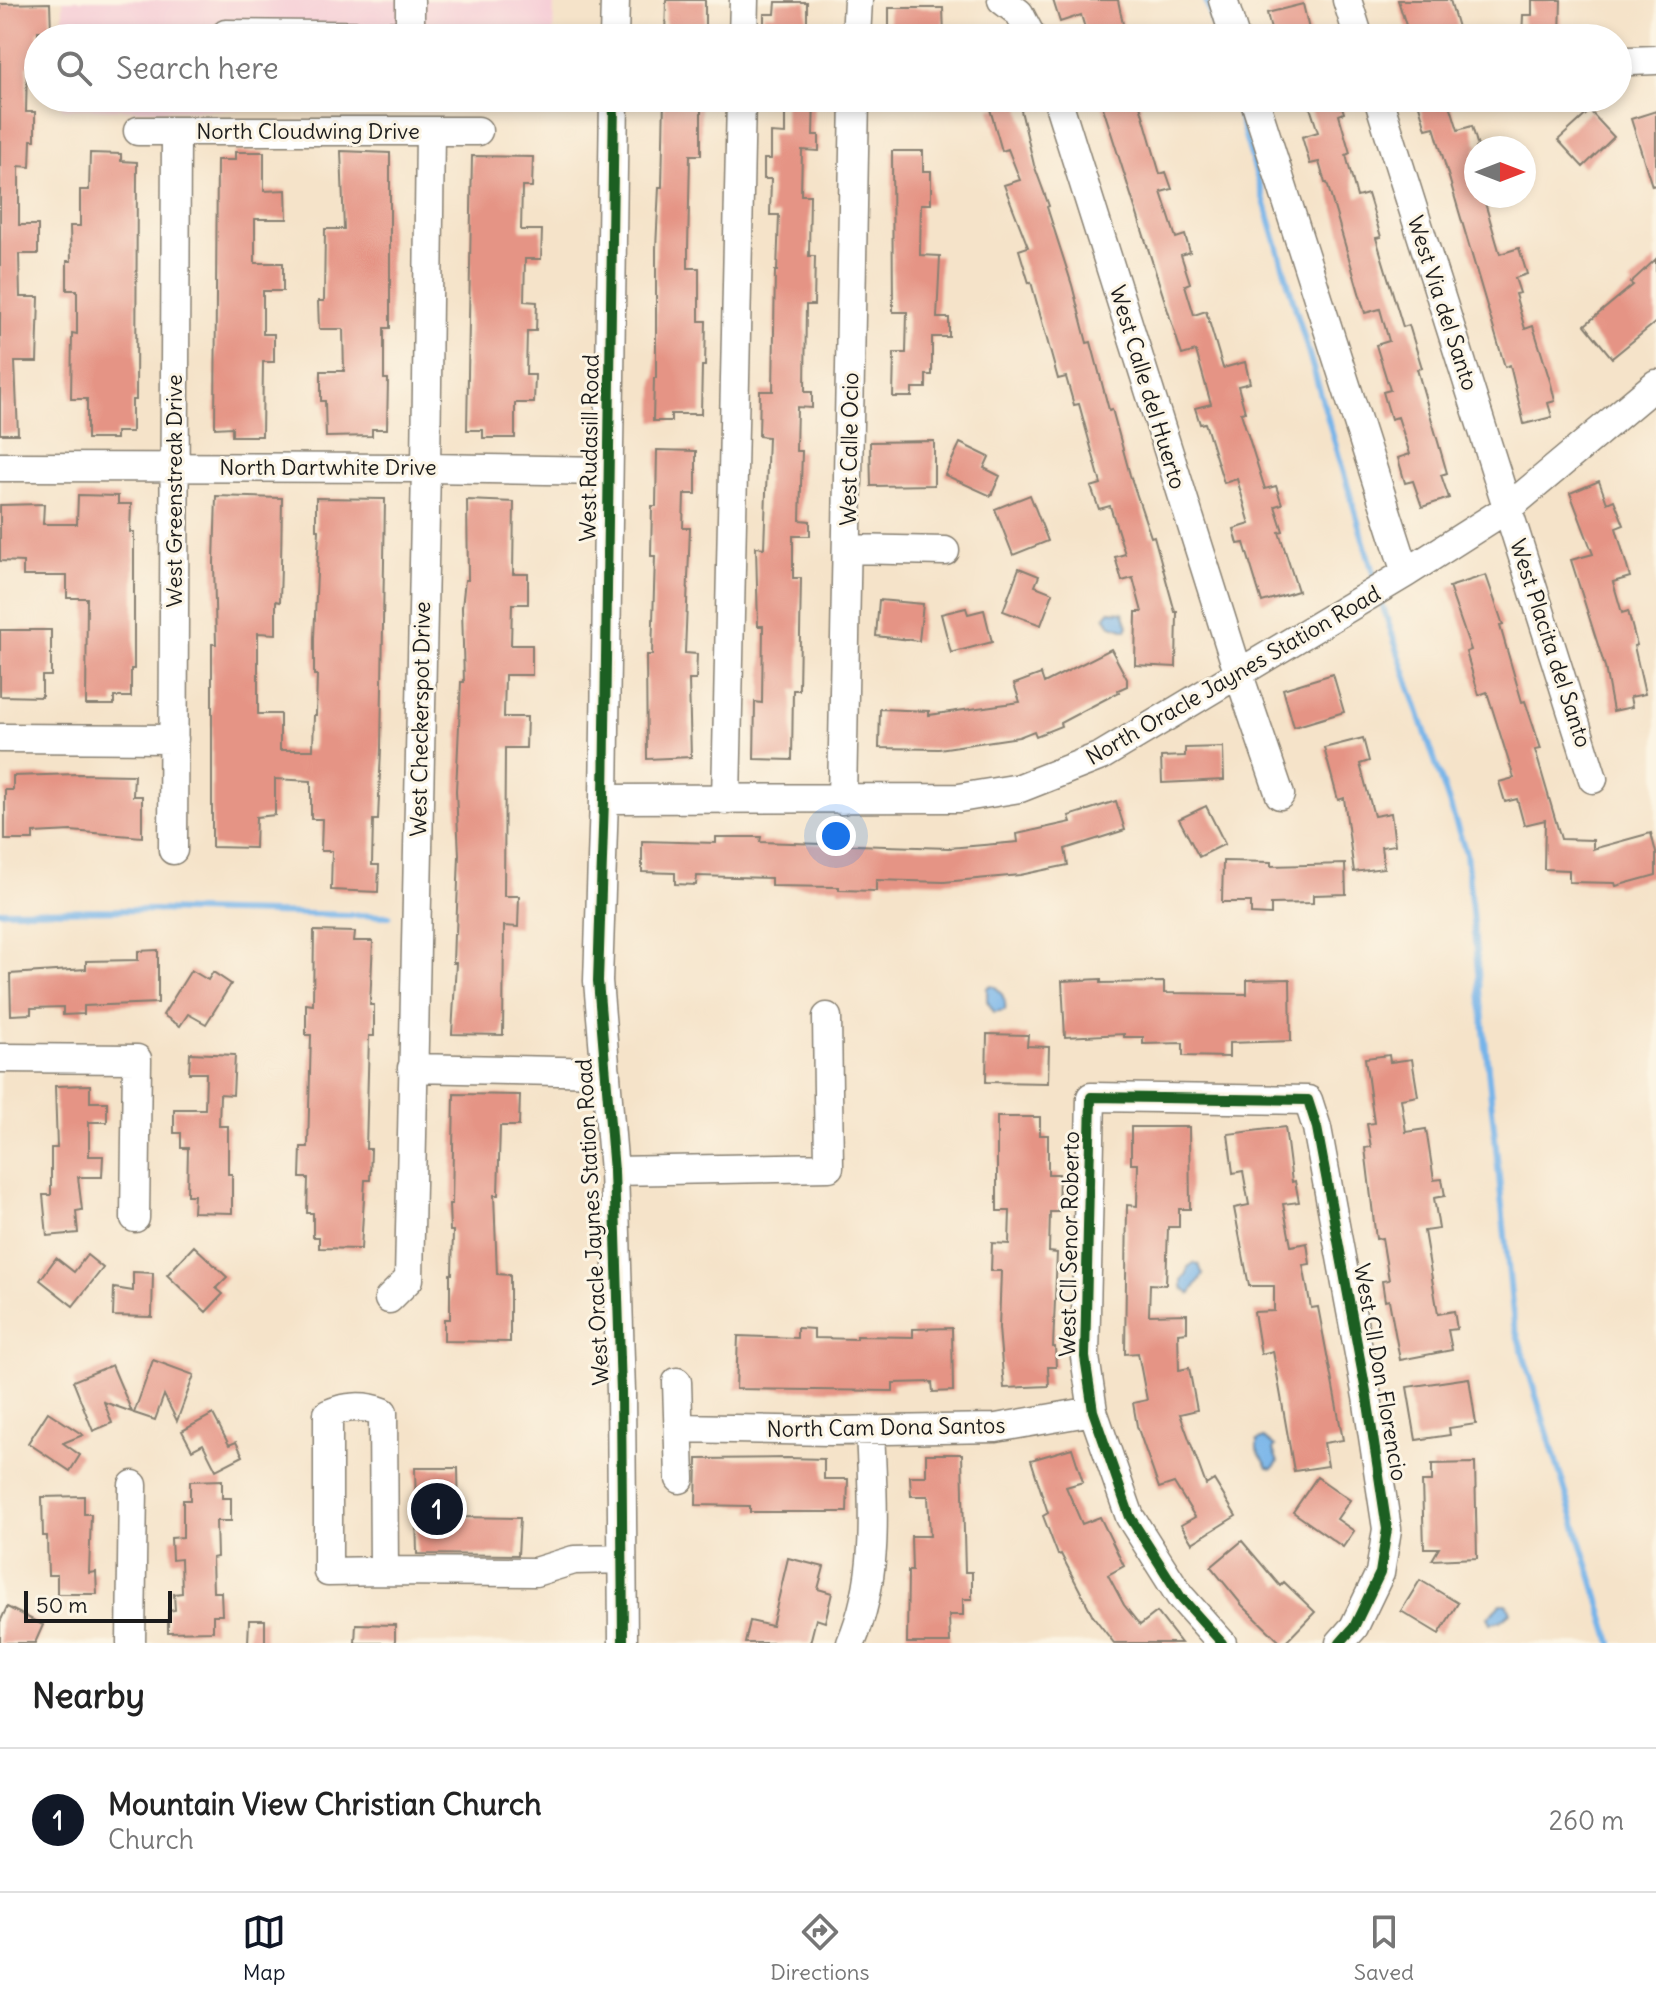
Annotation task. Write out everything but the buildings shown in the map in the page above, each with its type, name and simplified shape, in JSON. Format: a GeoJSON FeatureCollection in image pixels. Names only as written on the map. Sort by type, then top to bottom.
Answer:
{"type":"FeatureCollection","features":[{"type":"Feature","properties":{"kind":"street"},"geometry":{"type":"LineString","coordinates":[[410,0],[410,24]]}},
{"type":"Feature","properties":{"kind":"street"},"geometry":{"type":"LineString","coordinates":[[614,24],[615,0]]}},
{"type":"Feature","properties":{"kind":"street"},"geometry":{"type":"LineString","coordinates":[[743,24],[744,0]]}},
{"type":"Feature","properties":{"kind":"street"},"geometry":{"type":"LineString","coordinates":[[857,24],[858,0]]}},
{"type":"Feature","properties":{"kind":"street"},"geometry":{"type":"LineString","coordinates":[[1002,0],[1019,13],[1025,24]]}},
{"type":"Feature","properties":{"kind":"street"},"geometry":{"type":"LineString","coordinates":[[1223,0],[1231,24]]}},
{"type":"Feature","properties":{"kind":"street"},"geometry":{"type":"LineString","coordinates":[[1347,0],[1355,24]]}},
{"type":"Feature","properties":{"kind":"street","name":"West Rudasill Road"},"geometry":{"type":"LineString","coordinates":[[604,799],[614,112]]}},
{"type":"Feature","properties":{"kind":"street"},"geometry":{"type":"LineString","coordinates":[[726,800],[741,112]]}},
{"type":"Feature","properties":{"kind":"street","name":"West Calle Ocio"},"geometry":{"type":"LineString","coordinates":[[842,800],[855,112]]}},
{"type":"Feature","properties":{"kind":"street","name":"West Calle del Huerto"},"geometry":{"type":"LineString","coordinates":[[1061,112],[1239,675],[1280,795]]}},
{"type":"Feature","properties":{"kind":"street"},"geometry":{"type":"LineString","coordinates":[[1258,112],[1406,573]]}},
{"type":"Feature","properties":{"kind":"street","name":"West Via del Santo"},"geometry":{"type":"LineString","coordinates":[[1382,112],[1508,508]]}},
{"type":"Feature","properties":{"kind":"street","name":"North Cloudwing Drive"},"geometry":{"type":"LineString","coordinates":[[138,131],[478,131]]}},
{"type":"Feature","properties":{"kind":"street","name":"West Greenstreak Drive"},"geometry":{"type":"LineString","coordinates":[[173,850],[176,131]]}},
{"type":"Feature","properties":{"kind":"street","name":"West Checkerspot Drive"},"geometry":{"type":"LineString","coordinates":[[389,1299],[409,1279],[430,131]]}},
{"type":"Feature","properties":{"kind":"street","name":"North Oracle Jaynes Station Road"},"geometry":{"type":"LineString","coordinates":[[604,799],[959,798],[1020,788],[1101,756],[1406,573],[1508,508],[1656,384]]}},
{"type":"Feature","properties":{"kind":"street","name":"North Dartwhite Drive"},"geometry":{"type":"LineString","coordinates":[[0,467],[608,471]]}},
{"type":"Feature","properties":{"kind":"street","name":"West Placita del Santo"},"geometry":{"type":"LineString","coordinates":[[1508,508],[1593,779]]}},
{"type":"Feature","properties":{"kind":"street"},"geometry":{"type":"LineString","coordinates":[[848,549],[945,551]]}},
{"type":"Feature","properties":{"kind":"street"},"geometry":{"type":"LineString","coordinates":[[0,738],[174,739]]}},
{"type":"Feature","properties":{"kind":"street","name":"West Oracle Jaynes Station Road"},"geometry":{"type":"LineString","coordinates":[[604,799],[598,981],[614,1171],[621,1392],[623,1643]]}},
{"type":"Feature","properties":{"kind":"street"},"geometry":{"type":"LineString","coordinates":[[614,1171],[829,1167],[827,1017]]}},
{"type":"Feature","properties":{"kind":"street"},"geometry":{"type":"LineString","coordinates":[[0,1058],[137,1059],[135,1218]]}},
{"type":"Feature","properties":{"kind":"street"},"geometry":{"type":"LineString","coordinates":[[412,1068],[606,1072]]}},
{"type":"Feature","properties":{"kind":"street","name":"West Cll Senor Roberto"},"geometry":{"type":"LineString","coordinates":[[1222,1643],[1180,1596],[1130,1517],[1093,1411],[1085,1357],[1091,1097],[1308,1100]]}},
{"type":"Feature","properties":{"kind":"street","name":"West Cll Don Florencio"},"geometry":{"type":"LineString","coordinates":[[1308,1100],[1317,1128],[1367,1397],[1387,1529],[1380,1573],[1354,1627],[1340,1643]]}},
{"type":"Feature","properties":{"kind":"street"},"geometry":{"type":"LineString","coordinates":[[677,1382],[680,1479]]}},
{"type":"Feature","properties":{"kind":"street"},"geometry":{"type":"LineString","coordinates":[[384,1571],[383,1412],[371,1407],[340,1408],[328,1414],[328,1572],[535,1572],[574,1560],[622,1559]]}},
{"type":"Feature","properties":{"kind":"street","name":"North Cam Dona Santos"},"geometry":{"type":"LineString","coordinates":[[679,1428],[870,1431],[996,1428],[1093,1411]]}},
{"type":"Feature","properties":{"kind":"street"},"geometry":{"type":"LineString","coordinates":[[851,1643],[867,1593],[873,1556],[870,1431]]}},
{"type":"Feature","properties":{"kind":"street"},"geometry":{"type":"LineString","coordinates":[[131,1643],[133,1485]]}},
{"type":"Feature","properties":{"kind":"shaded area"},"geometry":{"type":"Polygon","coordinates":[[[63,0],[554,0],[553,24],[63,24],[63,0]]]}},
{"type":"Feature","properties":{"kind":"water"},"geometry":{"type":"Polygon","coordinates":[[[1109,611],[1123,612],[1128,626],[1126,630],[1111,625],[1105,617],[1109,611]]]}},
{"type":"Feature","properties":{"kind":"water"},"geometry":{"type":"Polygon","coordinates":[[[990,985],[1002,994],[1005,1010],[994,1012],[987,1001],[990,985]]]}},
{"type":"Feature","properties":{"kind":"water"},"geometry":{"type":"Polygon","coordinates":[[[1194,1263],[1199,1265],[1203,1275],[1190,1294],[1182,1288],[1182,1279],[1194,1263]]]}},
{"type":"Feature","properties":{"kind":"water"},"geometry":{"type":"Polygon","coordinates":[[[1264,1438],[1275,1447],[1273,1450],[1278,1462],[1273,1468],[1268,1467],[1257,1450],[1257,1441],[1264,1438]]]}},
{"type":"Feature","properties":{"kind":"water"},"geometry":{"type":"Polygon","coordinates":[[[1501,1604],[1507,1604],[1511,1612],[1500,1621],[1491,1623],[1488,1617],[1501,1604]]]}},
{"type":"Feature","properties":{"kind":"waterway"},"geometry":{"type":"LineString","coordinates":[[1206,0],[1213,24]]}},
{"type":"Feature","properties":{"kind":"waterway"},"geometry":{"type":"LineString","coordinates":[[1238,112],[1376,583]]}},
{"type":"Feature","properties":{"kind":"waterway"},"geometry":{"type":"LineString","coordinates":[[1380,598],[1466,853],[1514,1324],[1612,1643]]}},
{"type":"Feature","properties":{"kind":"waterway"},"geometry":{"type":"LineString","coordinates":[[0,911],[154,910],[389,916]]}},
{"type":"Feature","properties":{"kind":"cycle path"},"geometry":{"type":"LineString","coordinates":[[614,112],[604,799],[598,981],[614,1171],[621,1392],[623,1643]]}},
{"type":"Feature","properties":{"kind":"cycle path"},"geometry":{"type":"LineString","coordinates":[[1222,1643],[1180,1596],[1130,1517],[1093,1411],[1085,1357],[1091,1097],[1308,1100],[1317,1128],[1367,1397],[1387,1529],[1380,1573],[1354,1627],[1340,1643]]}},
{"type":"Feature","properties":{"kind":"place","name":"Mountain View Christian Church"},"geometry":{"type":"Point","coordinates":[437,1509]}}]}
